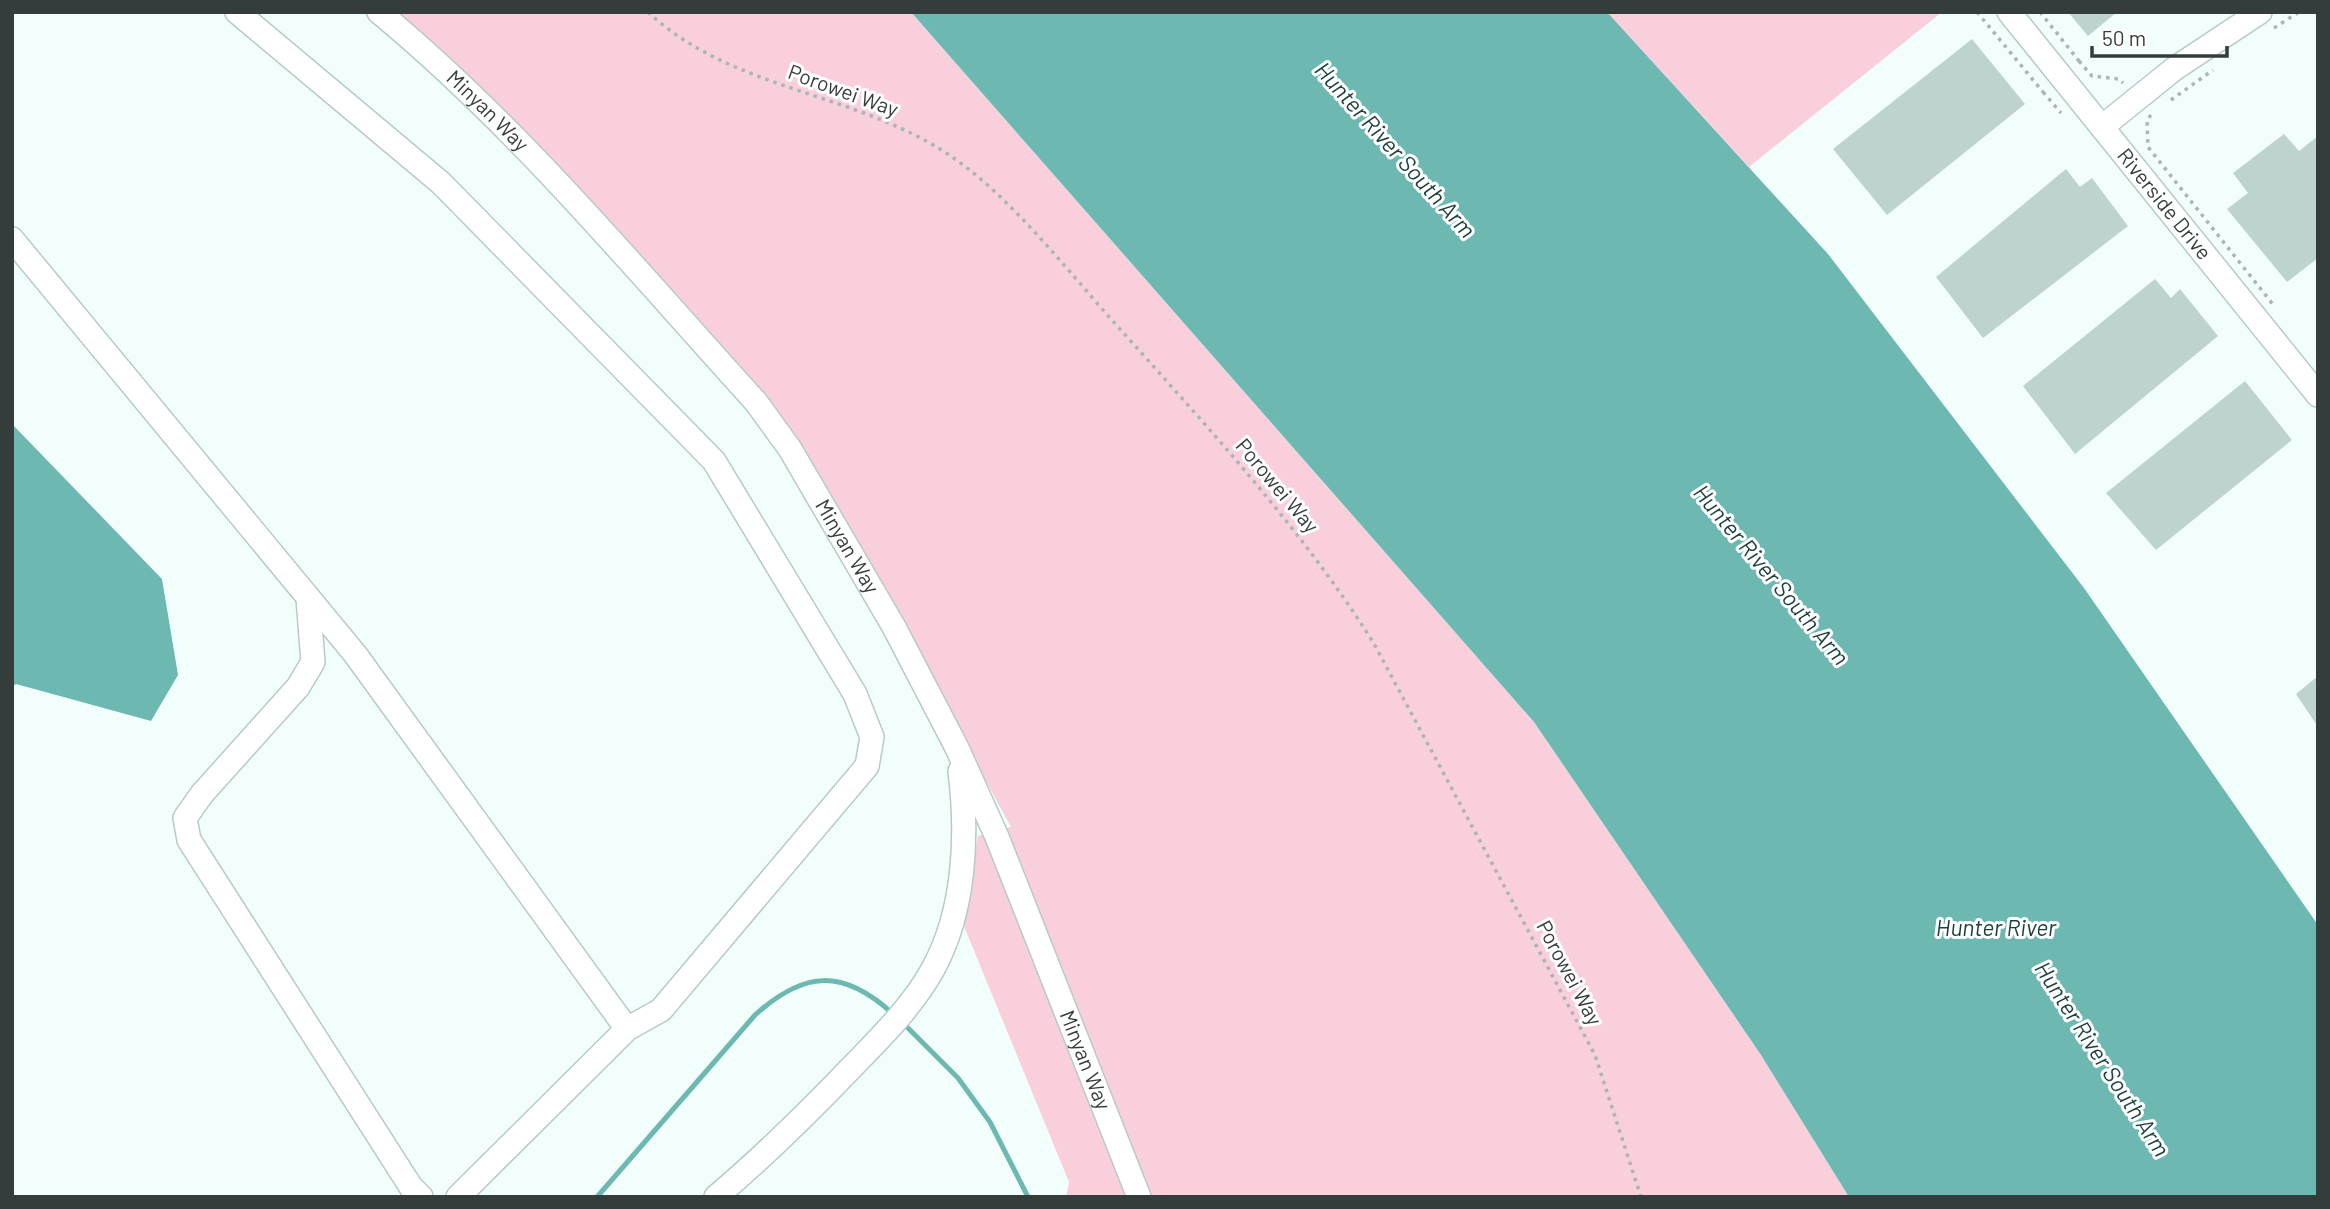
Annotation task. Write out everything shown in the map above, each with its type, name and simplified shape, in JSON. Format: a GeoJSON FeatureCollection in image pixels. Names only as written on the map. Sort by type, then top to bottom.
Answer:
{"type":"FeatureCollection","features":[{"type":"Feature","properties":{"kind":"street"},"geometry":{"type":"LineString","coordinates":[[237,12],[441,183],[714,461],[855,694],[872,737],[867,766],[660,1010],[627,1029],[458,1197]]}},
{"type":"Feature","properties":{"kind":"street","name":"Minyan Way"},"geometry":{"type":"LineString","coordinates":[[379,12],[430,54],[503,126],[756,402],[790,449],[887,615],[957,748],[997,837],[1139,1197]]}},
{"type":"Feature","properties":{"kind":"street","name":"Riverside Drive"},"geometry":{"type":"LineString","coordinates":[[2009,12],[2318,395]]}},
{"type":"Feature","properties":{"kind":"street"},"geometry":{"type":"LineString","coordinates":[[2102,127],[2174,69],[2265,21]]}},
{"type":"Feature","properties":{"kind":"street"},"geometry":{"type":"LineString","coordinates":[[12,239],[355,654],[627,1029]]}},
{"type":"Feature","properties":{"kind":"street"},"geometry":{"type":"LineString","coordinates":[[308,598],[313,662],[299,687],[202,794],[186,818],[187,829],[190,840],[212,875],[411,1187],[421,1197]]}},
{"type":"Feature","properties":{"kind":"street"},"geometry":{"type":"LineString","coordinates":[[716,1197],[780,1142],[899,1019],[933,968],[954,910],[963,859],[965,810],[957,748]]}},
{"type":"Feature","properties":{"kind":"path","name":"Porowei Way"},"geometry":{"type":"LineString","coordinates":[[648,12],[666,28],[701,51],[790,89],[917,136],[974,173],[1051,251],[1307,546],[1343,594],[1373,642],[1595,1055],[1641,1197]]}},
{"type":"Feature","properties":{"kind":"path"},"geometry":{"type":"LineString","coordinates":[[1977,12],[2061,113]]}},
{"type":"Feature","properties":{"kind":"path"},"geometry":{"type":"LineString","coordinates":[[2040,12],[2092,76],[2119,79],[2123,83]]}},
{"type":"Feature","properties":{"kind":"path"},"geometry":{"type":"LineString","coordinates":[[2265,21],[2299,12]]}},
{"type":"Feature","properties":{"kind":"path"},"geometry":{"type":"LineString","coordinates":[[2075,64],[2080,61]]}},
{"type":"Feature","properties":{"kind":"path"},"geometry":{"type":"LineString","coordinates":[[2163,106],[2217,66]]}},
{"type":"Feature","properties":{"kind":"path"},"geometry":{"type":"LineString","coordinates":[[2043,92],[2047,88]]}},
{"type":"Feature","properties":{"kind":"path"},"geometry":{"type":"LineString","coordinates":[[2152,113],[2147,120],[2148,147],[2282,315]]}},
{"type":"Feature","properties":{"kind":"shaded area"},"geometry":{"type":"Polygon","coordinates":[[[392,12],[911,12],[1534,722],[1761,1055],[1849,1197],[1066,1197],[1069,1182],[963,924],[978,836],[1011,827],[795,434],[481,87],[392,12]]]}},
{"type":"Feature","properties":{"kind":"shaded area"},"geometry":{"type":"Polygon","coordinates":[[[1607,12],[1942,12],[1749,167],[1607,12]]]}},
{"type":"Feature","properties":{"kind":"water","name":"Hunter River"},"geometry":{"type":"Polygon","coordinates":[[[911,12],[1607,12],[1828,254],[2084,588],[2318,925],[2318,1197],[1849,1197],[1761,1055],[1534,722],[911,12]]]}},
{"type":"Feature","properties":{"kind":"water"},"geometry":{"type":"Polygon","coordinates":[[[12,424],[162,579],[178,675],[151,721],[16,684],[12,687],[12,424]]]}},
{"type":"Feature","properties":{"kind":"building"},"geometry":{"type":"Polygon","coordinates":[[[2068,12],[2117,12],[2088,36],[2068,12]]]}},
{"type":"Feature","properties":{"kind":"building"},"geometry":{"type":"Polygon","coordinates":[[[1972,39],[2025,104],[1887,215],[1833,149],[1972,39]]]}},
{"type":"Feature","properties":{"kind":"building"},"geometry":{"type":"Polygon","coordinates":[[[2284,134],[2299,151],[2318,136],[2318,258],[2287,282],[2227,209],[2248,193],[2233,173],[2284,134]]]}},
{"type":"Feature","properties":{"kind":"building"},"geometry":{"type":"Polygon","coordinates":[[[2066,169],[2080,187],[2092,178],[2128,226],[1983,338],[1936,277],[2066,169]]]}},
{"type":"Feature","properties":{"kind":"building"},"geometry":{"type":"Polygon","coordinates":[[[2155,279],[2171,298],[2180,289],[2218,336],[2075,454],[2023,386],[2155,279]]]}},
{"type":"Feature","properties":{"kind":"building"},"geometry":{"type":"Polygon","coordinates":[[[2245,381],[2292,440],[2156,550],[2106,493],[2245,381]]]}},
{"type":"Feature","properties":{"kind":"building"},"geometry":{"type":"Polygon","coordinates":[[[2318,676],[2318,727],[2296,694],[2318,676]]]}},
{"type":"Feature","properties":{"kind":"waterway"},"geometry":{"type":"LineString","coordinates":[[597,1197],[755,1015],[773,1000],[807,983],[840,982],[874,998],[892,1013]]}},
{"type":"Feature","properties":{"kind":"waterway"},"geometry":{"type":"LineString","coordinates":[[902,1022],[958,1078],[990,1122],[1028,1197]]}},
{"type":"Feature","properties":{"kind":"water label","name":"Hunter River South Arm"},"geometry":{"type":"Point","coordinates":[1395,150]}},
{"type":"Feature","properties":{"kind":"water label","name":"Hunter River South Arm"},"geometry":{"type":"Point","coordinates":[1771,575]}},
{"type":"Feature","properties":{"kind":"water label","name":"Hunter River South Arm"},"geometry":{"type":"Point","coordinates":[2102,1059]}}]}
